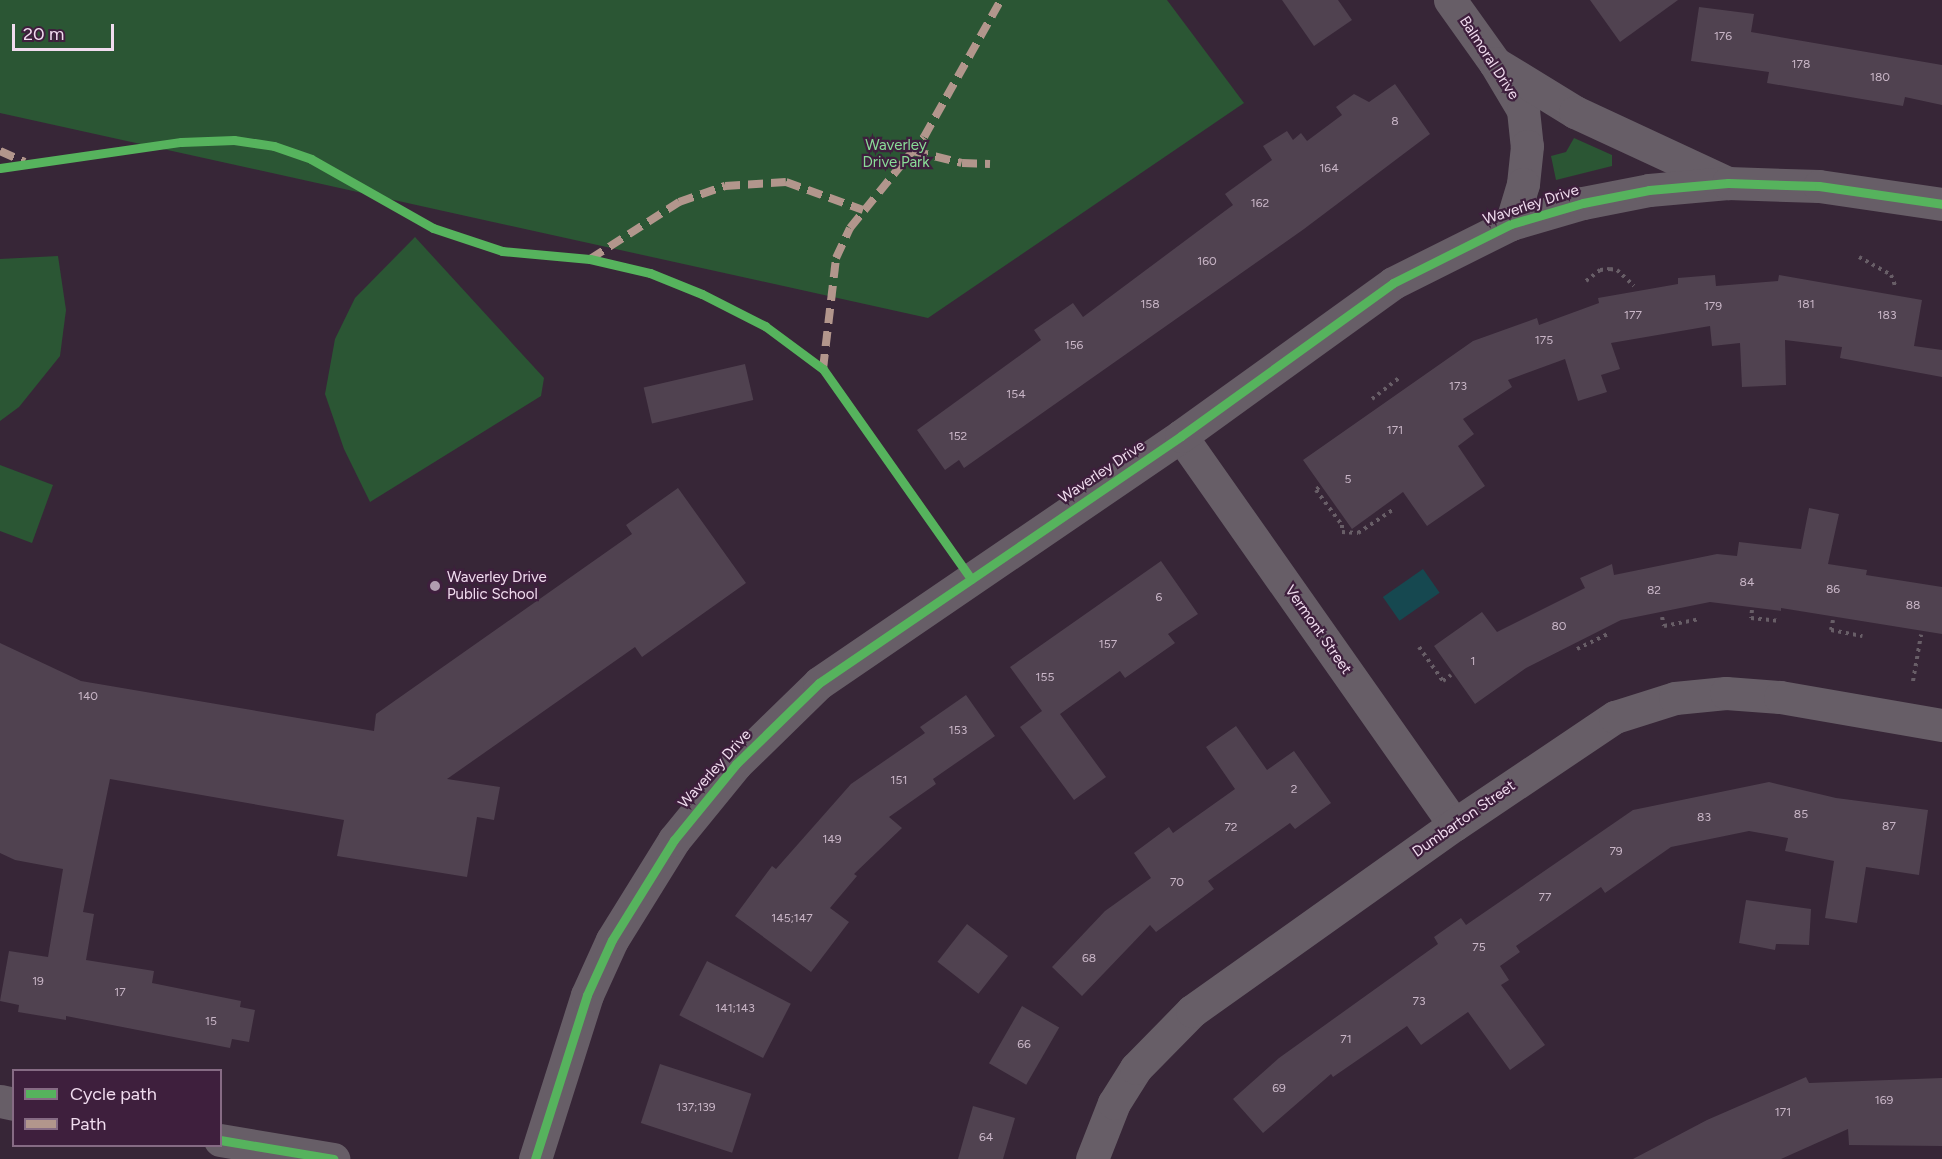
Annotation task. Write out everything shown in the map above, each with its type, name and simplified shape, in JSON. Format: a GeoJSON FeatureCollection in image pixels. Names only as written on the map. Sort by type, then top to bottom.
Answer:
{"type":"FeatureCollection","features":[{"type":"Feature","properties":{"kind":"street","name":"Balmoral Drive"},"geometry":{"type":"LineString","coordinates":[[1450,0],[1496,63],[1523,110],[1527,146],[1523,184],[1511,224]]}},
{"type":"Feature","properties":{"kind":"street","name":"Waverley Drive"},"geometry":{"type":"LineString","coordinates":[[1496,63],[1575,112],[1728,183]]}},
{"type":"Feature","properties":{"kind":"street","name":"Waverley Drive"},"geometry":{"type":"LineString","coordinates":[[535,1159],[579,1017],[612,940],[674,840],[736,764],[819,683],[1181,436],[1393,284],[1511,224],[1617,196],[1728,183],[1819,186],[1942,204]]}},
{"type":"Feature","properties":{"kind":"street","name":"Vermont Street"},"geometry":{"type":"LineString","coordinates":[[1181,436],[1454,825]]}},
{"type":"Feature","properties":{"kind":"street","name":"Dumbarton Street"},"geometry":{"type":"LineString","coordinates":[[1092,1159],[1114,1103],[1136,1068],[1192,1011],[1598,726],[1632,710],[1675,698],[1726,693],[1780,697],[1942,725]]}},
{"type":"Feature","properties":{"kind":"street"},"geometry":{"type":"LineString","coordinates":[[222,1140],[333,1159]]}},
{"type":"Feature","properties":{"kind":"path"},"geometry":{"type":"LineString","coordinates":[[1859,257],[1891,275],[1896,288]]}},
{"type":"Feature","properties":{"kind":"path"},"geometry":{"type":"LineString","coordinates":[[1586,281],[1600,270],[1610,269],[1617,270],[1634,286]]}},
{"type":"Feature","properties":{"kind":"path"},"geometry":{"type":"LineString","coordinates":[[1372,399],[1399,378]]}},
{"type":"Feature","properties":{"kind":"path"},"geometry":{"type":"LineString","coordinates":[[1319,487],[1316,490],[1342,525],[1342,532],[1358,533],[1394,509]]}},
{"type":"Feature","properties":{"kind":"path"},"geometry":{"type":"LineString","coordinates":[[1752,610],[1751,618],[1781,621]]}},
{"type":"Feature","properties":{"kind":"path"},"geometry":{"type":"LineString","coordinates":[[1662,617],[1664,626],[1699,619]]}},
{"type":"Feature","properties":{"kind":"path"},"geometry":{"type":"LineString","coordinates":[[1833,620],[1831,630],[1862,636]]}},
{"type":"Feature","properties":{"kind":"path"},"geometry":{"type":"LineString","coordinates":[[1577,649],[1608,634]]}},
{"type":"Feature","properties":{"kind":"path"},"geometry":{"type":"LineString","coordinates":[[1912,681],[1921,635]]}},
{"type":"Feature","properties":{"kind":"path"},"geometry":{"type":"LineString","coordinates":[[1419,647],[1443,681],[1451,675]]}},
{"type":"Feature","properties":{"kind":"green space","name":"Waverley Drive Park"},"geometry":{"type":"Polygon","coordinates":[[[0,0],[1167,0],[1244,103],[928,318],[0,113],[0,0]]]}},
{"type":"Feature","properties":{"kind":"green space"},"geometry":{"type":"Polygon","coordinates":[[[1574,138],[1612,155],[1612,166],[1556,180],[1551,156],[1566,152],[1574,138]]]}},
{"type":"Feature","properties":{"kind":"green space"},"geometry":{"type":"Polygon","coordinates":[[[415,237],[544,378],[541,396],[370,502],[344,449],[325,394],[335,339],[355,298],[415,237]]]}},
{"type":"Feature","properties":{"kind":"green space"},"geometry":{"type":"Polygon","coordinates":[[[58,256],[66,310],[60,356],[19,407],[0,421],[0,259],[58,256]]]}},
{"type":"Feature","properties":{"kind":"green space"},"geometry":{"type":"Polygon","coordinates":[[[0,465],[53,485],[32,543],[0,531],[0,465]]]}},
{"type":"Feature","properties":{"kind":"shaded area"},"geometry":{"type":"Polygon","coordinates":[[[1423,569],[1440,593],[1399,621],[1383,597],[1423,569]]]}},
{"type":"Feature","properties":{"kind":"building"},"geometry":{"type":"Polygon","coordinates":[[[1282,0],[1338,0],[1352,20],[1314,46],[1282,0]]]}},
{"type":"Feature","properties":{"kind":"building"},"geometry":{"type":"Polygon","coordinates":[[[1590,0],[1678,0],[1620,42],[1590,0]]]}},
{"type":"Feature","properties":{"kind":"building"},"geometry":{"type":"Polygon","coordinates":[[[1699,7],[1754,14],[1751,32],[1942,65],[1942,105],[1905,97],[1903,106],[1767,83],[1769,72],[1691,61],[1699,7]]]}},
{"type":"Feature","properties":{"kind":"building"},"geometry":{"type":"Polygon","coordinates":[[[1395,84],[1430,134],[1304,229],[964,468],[959,460],[945,470],[917,430],[1041,340],[1034,330],[1073,303],[1083,317],[1233,205],[1225,194],[1272,160],[1263,146],[1287,131],[1293,140],[1301,133],[1307,141],[1342,115],[1336,107],[1354,94],[1369,102],[1395,84]]]}},
{"type":"Feature","properties":{"kind":"building"},"geometry":{"type":"Polygon","coordinates":[[[1715,275],[1716,286],[1778,281],[1779,275],[1922,300],[1914,346],[1942,350],[1942,377],[1840,358],[1842,347],[1785,340],[1786,385],[1742,387],[1740,343],[1712,346],[1710,326],[1611,343],[1620,369],[1601,375],[1607,392],[1578,401],[1565,359],[1508,380],[1512,387],[1463,419],[1474,434],[1458,446],[1485,486],[1427,526],[1403,492],[1352,529],[1303,460],[1473,341],[1537,318],[1539,325],[1599,303],[1598,298],[1678,284],[1678,278],[1715,275]]]}},
{"type":"Feature","properties":{"kind":"building"},"geometry":{"type":"Polygon","coordinates":[[[745,364],[753,400],[652,423],[644,387],[745,364]]]}},
{"type":"Feature","properties":{"kind":"building"},"geometry":{"type":"Polygon","coordinates":[[[678,488],[746,583],[642,657],[635,647],[447,779],[500,787],[494,820],[477,817],[467,877],[337,856],[344,820],[110,779],[83,912],[94,914],[86,960],[154,971],[152,983],[241,1001],[240,1007],[255,1010],[249,1042],[232,1039],[230,1048],[66,1016],[66,1020],[18,1012],[19,1005],[0,1001],[9,951],[48,957],[63,869],[15,860],[0,853],[0,643],[81,681],[374,731],[376,714],[632,534],[626,525],[678,488]]]}},
{"type":"Feature","properties":{"kind":"building"},"geometry":{"type":"Polygon","coordinates":[[[1809,508],[1839,514],[1828,564],[1867,570],[1866,575],[1942,587],[1942,634],[1781,608],[1781,611],[1710,602],[1621,620],[1526,668],[1475,704],[1434,646],[1482,612],[1497,632],[1585,588],[1580,578],[1612,564],[1614,575],[1717,554],[1737,556],[1739,542],[1801,549],[1809,508]]]}},
{"type":"Feature","properties":{"kind":"building"},"geometry":{"type":"Polygon","coordinates":[[[1161,561],[1198,614],[1168,634],[1175,643],[1125,678],[1120,671],[1060,714],[1106,777],[1074,800],[1020,727],[1042,711],[1010,667],[1161,561]]]}},
{"type":"Feature","properties":{"kind":"building"},"geometry":{"type":"Polygon","coordinates":[[[966,695],[995,736],[933,779],[936,784],[889,817],[902,828],[854,874],[857,876],[830,908],[849,922],[811,972],[735,916],[772,866],[776,869],[851,784],[925,733],[920,727],[966,695]]]}},
{"type":"Feature","properties":{"kind":"building"},"geometry":{"type":"Polygon","coordinates":[[[1236,726],[1267,770],[1294,751],[1331,803],[1295,829],[1290,823],[1208,881],[1214,889],[1156,932],[1150,925],[1082,996],[1052,967],[1105,911],[1151,878],[1134,853],[1169,827],[1173,833],[1235,789],[1206,747],[1236,726]]]}},
{"type":"Feature","properties":{"kind":"building"},"geometry":{"type":"Polygon","coordinates":[[[1769,782],[1836,798],[1928,810],[1919,875],[1866,867],[1857,923],[1825,918],[1834,861],[1785,851],[1788,838],[1749,831],[1671,847],[1605,893],[1601,887],[1516,946],[1520,952],[1500,966],[1509,980],[1501,985],[1545,1045],[1510,1070],[1468,1012],[1421,1045],[1407,1026],[1333,1077],[1331,1074],[1263,1133],[1233,1099],[1279,1058],[1438,944],[1434,937],[1461,918],[1466,925],[1633,810],[1769,782]]]}},
{"type":"Feature","properties":{"kind":"building"},"geometry":{"type":"Polygon","coordinates":[[[1746,900],[1811,909],[1809,945],[1776,944],[1775,950],[1739,943],[1746,900]]]}},
{"type":"Feature","properties":{"kind":"building"},"geometry":{"type":"Polygon","coordinates":[[[967,924],[1008,956],[978,994],[937,962],[967,924]]]}},
{"type":"Feature","properties":{"kind":"building"},"geometry":{"type":"Polygon","coordinates":[[[707,961],[791,1004],[763,1058],[679,1015],[707,961]]]}},
{"type":"Feature","properties":{"kind":"building"},"geometry":{"type":"Polygon","coordinates":[[[1022,1006],[1059,1027],[1026,1085],[989,1063],[1022,1006]]]}},
{"type":"Feature","properties":{"kind":"building"},"geometry":{"type":"Polygon","coordinates":[[[660,1064],[751,1094],[732,1153],[641,1123],[660,1064]]]}},
{"type":"Feature","properties":{"kind":"building"},"geometry":{"type":"Polygon","coordinates":[[[1806,1077],[1809,1083],[1942,1078],[1942,1146],[1849,1145],[1848,1129],[1781,1159],[1633,1159],[1707,1120],[1806,1077]]]}},
{"type":"Feature","properties":{"kind":"building"},"geometry":{"type":"Polygon","coordinates":[[[973,1106],[1015,1118],[1003,1159],[958,1159],[973,1106]]]}},
{"type":"Feature","properties":{"kind":"marked path"},"geometry":{"type":"LineString","coordinates":[[823,369],[836,258],[850,228],[924,137],[1001,0]]}},
{"type":"Feature","properties":{"kind":"marked path"},"geometry":{"type":"LineString","coordinates":[[0,151],[25,162]]}},
{"type":"Feature","properties":{"kind":"marked path"},"geometry":{"type":"LineString","coordinates":[[913,151],[962,163],[990,164]]}},
{"type":"Feature","properties":{"kind":"marked path"},"geometry":{"type":"LineString","coordinates":[[590,259],[679,202],[725,186],[786,182],[863,210]]}},
{"type":"Feature","properties":{"kind":"cycle path"},"geometry":{"type":"LineString","coordinates":[[0,168],[181,142],[234,140],[274,146],[311,159],[433,228],[502,251],[590,259],[650,273],[702,294],[765,326],[823,369],[971,579]]}},
{"type":"Feature","properties":{"kind":"cycle path"},"geometry":{"type":"LineString","coordinates":[[535,1159],[587,995],[612,940],[674,840],[736,764],[819,683],[1181,436],[1393,283],[1511,224],[1583,203],[1649,190],[1728,183],[1819,186],[1942,204]]}},
{"type":"Feature","properties":{"kind":"cycle path"},"geometry":{"type":"LineString","coordinates":[[222,1140],[333,1159]]}},
{"type":"Feature","properties":{"kind":"place","name":"Waverley Drive Public School"},"geometry":{"type":"Point","coordinates":[435,586]}}]}
